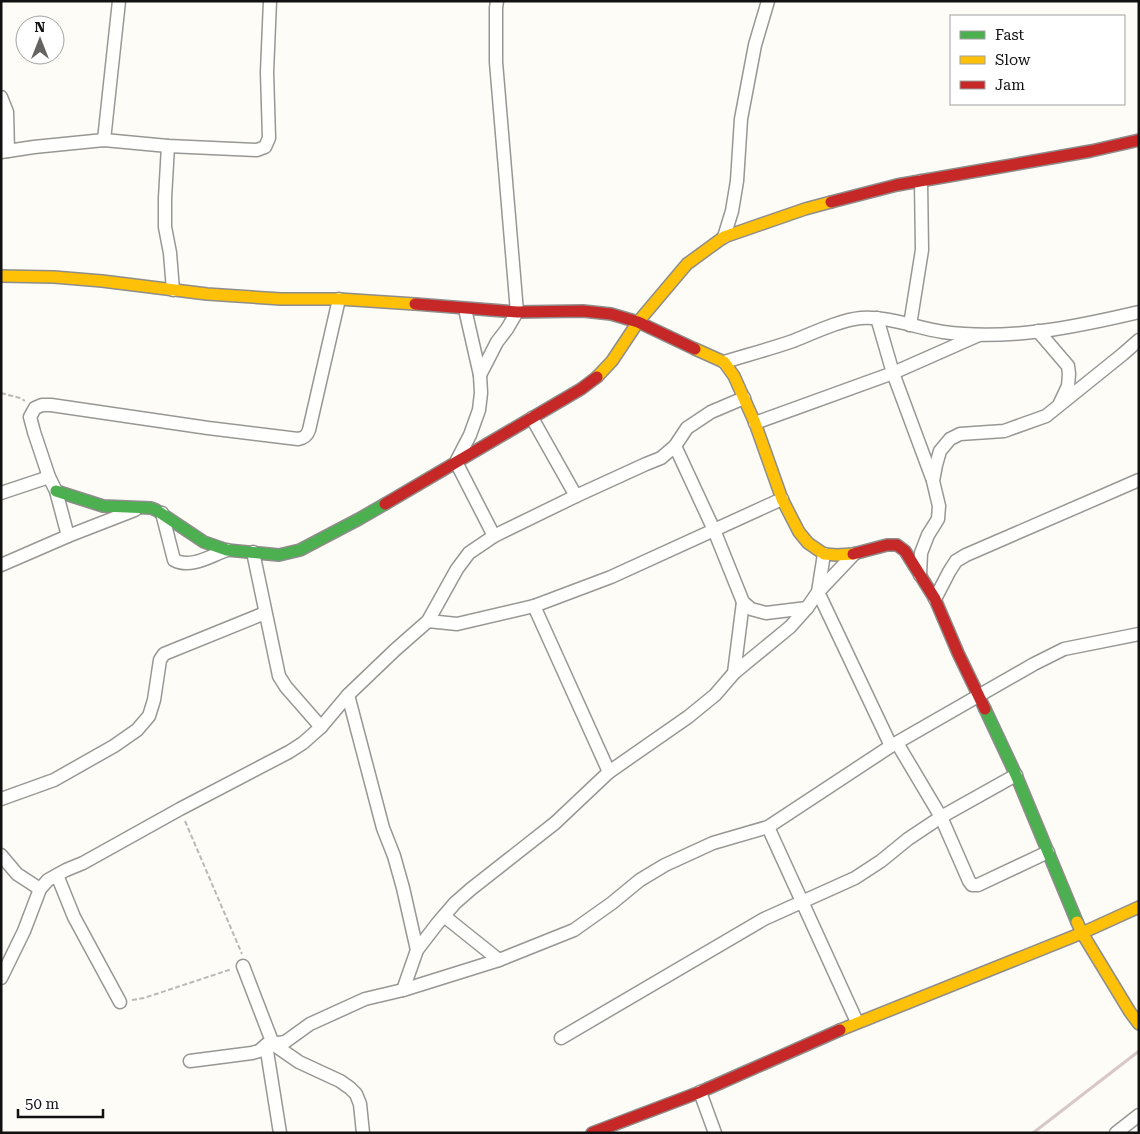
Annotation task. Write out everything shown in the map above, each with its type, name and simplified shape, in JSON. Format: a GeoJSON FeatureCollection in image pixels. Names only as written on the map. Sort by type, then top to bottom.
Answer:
{"type":"FeatureCollection","features":[{"type":"Feature","properties":{"kind":"street"},"geometry":{"type":"LineString","coordinates":[[104,140],[119,1]]}},
{"type":"Feature","properties":{"kind":"street"},"geometry":{"type":"LineString","coordinates":[[1,97],[7,112],[5,151],[104,140],[168,146],[257,150],[265,147],[269,138],[270,1]]}},
{"type":"Feature","properties":{"kind":"street"},"geometry":{"type":"LineString","coordinates":[[480,375],[497,342],[517,312],[496,62],[497,1]]}},
{"type":"Feature","properties":{"kind":"street"},"geometry":{"type":"LineString","coordinates":[[724,237],[732,211],[737,181],[741,119],[755,45],[768,1]]}},
{"type":"Feature","properties":{"kind":"street"},"geometry":{"type":"LineString","coordinates":[[56,491],[103,506],[151,508],[162,513],[204,542],[227,550],[278,555],[300,550],[359,519],[581,390],[612,361],[638,322],[687,264],[724,237],[805,209],[897,185],[1091,151],[1139,140]]}},
{"type":"Feature","properties":{"kind":"street"},"geometry":{"type":"LineString","coordinates":[[168,146],[165,227],[170,254],[173,290]]}},
{"type":"Feature","properties":{"kind":"street"},"geometry":{"type":"LineString","coordinates":[[910,325],[922,250],[921,181]]}},
{"type":"Feature","properties":{"kind":"street"},"geometry":{"type":"LineString","coordinates":[[3,278],[54,277],[207,294],[281,299],[339,299],[517,312],[583,311],[611,314],[638,322],[724,362],[734,376],[755,423],[782,499],[799,532],[808,543],[824,554],[854,554],[887,544],[897,546],[905,551],[935,600],[1016,776],[1082,933],[1139,1024]]}},
{"type":"Feature","properties":{"kind":"street"},"geometry":{"type":"LineString","coordinates":[[68,536],[56,491],[49,477],[30,417],[35,408],[42,405],[50,405],[208,428],[298,439],[303,438],[309,430],[339,299]]}},
{"type":"Feature","properties":{"kind":"street"},"geometry":{"type":"LineString","coordinates":[[456,462],[470,435],[479,410],[481,393],[480,375],[465,308]]}},
{"type":"Feature","properties":{"kind":"street"},"geometry":{"type":"LineString","coordinates":[[724,362],[781,345],[851,320],[877,318],[943,332],[1008,334],[1064,328],[1139,312]]}},
{"type":"Feature","properties":{"kind":"street"},"geometry":{"type":"LineString","coordinates":[[877,318],[893,374],[933,481],[939,506],[938,519],[928,535],[921,553],[920,575]]}},
{"type":"Feature","properties":{"kind":"street"},"geometry":{"type":"LineString","coordinates":[[1038,331],[1068,366],[1068,386],[1058,406]]}},
{"type":"Feature","properties":{"kind":"street"},"geometry":{"type":"LineString","coordinates":[[755,423],[893,374],[980,334]]}},
{"type":"Feature","properties":{"kind":"street"},"geometry":{"type":"LineString","coordinates":[[933,481],[940,451],[950,439],[960,434],[1004,431],[1046,416],[1139,340]]}},
{"type":"Feature","properties":{"kind":"street"},"geometry":{"type":"LineString","coordinates":[[1,978],[24,931],[40,889],[48,880],[83,863],[303,743],[321,727],[348,695],[428,621],[457,568],[469,553],[494,536],[576,496],[661,458],[675,446],[687,428],[711,412],[744,398]]}},
{"type":"Feature","properties":{"kind":"street"},"geometry":{"type":"LineString","coordinates":[[532,418],[576,496]]}},
{"type":"Feature","properties":{"kind":"street"},"geometry":{"type":"LineString","coordinates":[[675,446],[714,530],[743,602],[750,609],[766,613],[807,608]]}},
{"type":"Feature","properties":{"kind":"street"},"geometry":{"type":"LineString","coordinates":[[456,462],[494,536]]}},
{"type":"Feature","properties":{"kind":"street"},"geometry":{"type":"LineString","coordinates":[[1,493],[49,477]]}},
{"type":"Feature","properties":{"kind":"street"},"geometry":{"type":"LineString","coordinates":[[935,600],[956,561],[1139,480]]}},
{"type":"Feature","properties":{"kind":"street"},"geometry":{"type":"LineString","coordinates":[[428,621],[457,624],[534,606],[611,577],[782,499]]}},
{"type":"Feature","properties":{"kind":"street"},"geometry":{"type":"LineString","coordinates":[[1,565],[140,508]]}},
{"type":"Feature","properties":{"kind":"street"},"geometry":{"type":"LineString","coordinates":[[162,513],[174,560],[179,563],[196,562],[227,550]]}},
{"type":"Feature","properties":{"kind":"street"},"geometry":{"type":"LineString","coordinates":[[253,552],[279,676],[286,687],[321,727]]}},
{"type":"Feature","properties":{"kind":"street"},"geometry":{"type":"LineString","coordinates":[[824,554],[818,592],[894,744],[941,817],[968,880],[972,885],[978,886],[1048,852]]}},
{"type":"Feature","properties":{"kind":"street"},"geometry":{"type":"LineString","coordinates":[[403,990],[417,950],[455,903],[555,823],[609,772],[688,717],[715,695],[734,673],[790,627],[818,592],[854,554]]}},
{"type":"Feature","properties":{"kind":"street"},"geometry":{"type":"LineString","coordinates":[[734,673],[743,602]]}},
{"type":"Feature","properties":{"kind":"street"},"geometry":{"type":"LineString","coordinates":[[534,606],[609,772]]}},
{"type":"Feature","properties":{"kind":"street"},"geometry":{"type":"LineString","coordinates":[[1,799],[54,780],[114,746],[137,730],[149,716],[154,700],[160,660],[164,654],[265,613]]}},
{"type":"Feature","properties":{"kind":"street"},"geometry":{"type":"LineString","coordinates":[[190,1062],[252,1053],[270,1045],[285,1042],[310,1024],[365,999],[403,990],[500,960],[574,930],[640,880],[665,865],[713,843],[768,827],[894,744],[1034,664],[1064,649],[1139,634]]}},
{"type":"Feature","properties":{"kind":"street"},"geometry":{"type":"LineString","coordinates":[[348,695],[383,828],[394,856],[403,888],[417,950]]}},
{"type":"Feature","properties":{"kind":"street"},"geometry":{"type":"LineString","coordinates":[[562,1038],[764,919],[855,878],[941,817],[1016,776]]}},
{"type":"Feature","properties":{"kind":"street"},"geometry":{"type":"LineString","coordinates":[[768,827],[857,1022]]}},
{"type":"Feature","properties":{"kind":"street"},"geometry":{"type":"LineString","coordinates":[[1,855],[17,874],[40,889]]}},
{"type":"Feature","properties":{"kind":"street"},"geometry":{"type":"LineString","coordinates":[[57,876],[74,917],[120,1002]]}},
{"type":"Feature","properties":{"kind":"street"},"geometry":{"type":"LineString","coordinates":[[592,1133],[700,1092],[857,1022],[1082,933],[1139,907]]}},
{"type":"Feature","properties":{"kind":"street"},"geometry":{"type":"LineString","coordinates":[[444,916],[500,960]]}},
{"type":"Feature","properties":{"kind":"street"},"geometry":{"type":"LineString","coordinates":[[243,966],[270,1045],[280,1133]]}},
{"type":"Feature","properties":{"kind":"street"},"geometry":{"type":"LineString","coordinates":[[270,1045],[350,1088],[356,1094],[360,1104],[363,1133]]}},
{"type":"Feature","properties":{"kind":"street"},"geometry":{"type":"LineString","coordinates":[[700,1092],[715,1133]]}},
{"type":"Feature","properties":{"kind":"street"},"geometry":{"type":"LineString","coordinates":[[1116,1133],[1139,1115]]}},
{"type":"Feature","properties":{"kind":"path"},"geometry":{"type":"LineString","coordinates":[[1,393],[20,398],[35,408]]}},
{"type":"Feature","properties":{"kind":"path"},"geometry":{"type":"LineString","coordinates":[[120,1002],[144,998],[243,966],[244,957],[180,809]]}},
{"type":"Feature","properties":{"kind":"railway"},"geometry":{"type":"LineString","coordinates":[[1033,1133],[1139,1051]]}},
{"type":"Feature","properties":{"kind":"traffic: fast"},"geometry":{"type":"LineString","coordinates":[[56,491],[103,506],[151,508],[204,542],[227,550],[279,555],[300,550],[385,504]]}},
{"type":"Feature","properties":{"kind":"traffic: fast"},"geometry":{"type":"LineString","coordinates":[[985,709],[1016,775],[1077,922]]}},
{"type":"Feature","properties":{"kind":"traffic: slow"},"geometry":{"type":"LineString","coordinates":[[597,377],[612,361],[638,322],[687,264],[724,237],[831,202]]}},
{"type":"Feature","properties":{"kind":"traffic: slow"},"geometry":{"type":"LineString","coordinates":[[1,276],[54,277],[102,281],[207,294],[415,304]]}},
{"type":"Feature","properties":{"kind":"traffic: slow"},"geometry":{"type":"LineString","coordinates":[[695,349],[724,362],[734,376],[755,423],[782,499],[799,532],[808,543],[824,554],[853,554]]}},
{"type":"Feature","properties":{"kind":"traffic: slow"},"geometry":{"type":"LineString","coordinates":[[840,1030],[1082,933],[1139,907]]}},
{"type":"Feature","properties":{"kind":"traffic: slow"},"geometry":{"type":"LineString","coordinates":[[1077,922],[1139,1024]]}},
{"type":"Feature","properties":{"kind":"traffic: jam"},"geometry":{"type":"LineString","coordinates":[[831,202],[897,185],[1091,151],[1139,140]]}},
{"type":"Feature","properties":{"kind":"traffic: jam"},"geometry":{"type":"LineString","coordinates":[[415,304],[517,312],[583,311],[611,314],[638,322],[695,349]]}},
{"type":"Feature","properties":{"kind":"traffic: jam"},"geometry":{"type":"LineString","coordinates":[[385,504],[581,389],[597,377]]}},
{"type":"Feature","properties":{"kind":"traffic: jam"},"geometry":{"type":"LineString","coordinates":[[853,554],[887,545],[897,545],[905,551],[935,599],[985,709]]}},
{"type":"Feature","properties":{"kind":"traffic: jam"},"geometry":{"type":"LineString","coordinates":[[592,1133],[700,1092],[840,1030]]}}]}
